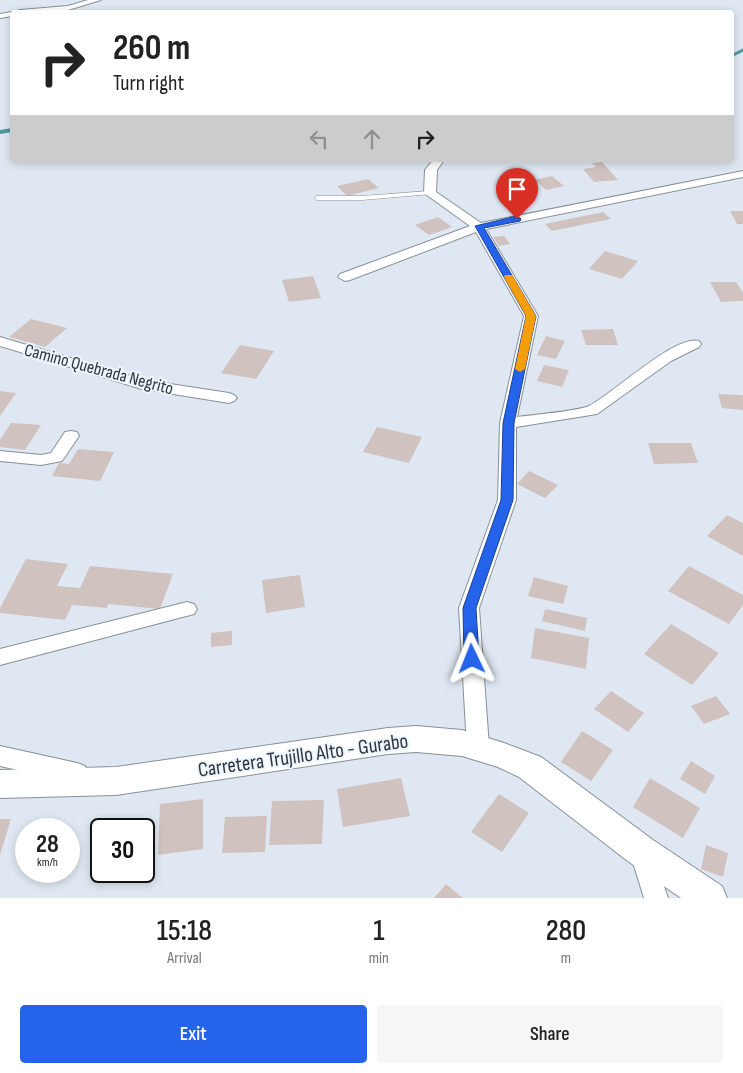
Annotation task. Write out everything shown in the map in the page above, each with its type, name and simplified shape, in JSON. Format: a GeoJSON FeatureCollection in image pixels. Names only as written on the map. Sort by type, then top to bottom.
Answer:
{"type":"FeatureCollection","features":[{"type":"Feature","properties":{"kind":"main road","name":"Carretera Trujillo Alto - Gurabo"},"geometry":{"type":"LineString","coordinates":[[0,784],[116,781],[388,741],[416,739],[462,743],[478,747],[530,767],[641,851],[710,898]]}},
{"type":"Feature","properties":{"kind":"street"},"geometry":{"type":"LineString","coordinates":[[44,10],[68,8],[98,0]]}},
{"type":"Feature","properties":{"kind":"street"},"geometry":{"type":"LineString","coordinates":[[437,162],[431,170],[430,193],[479,226],[531,316],[508,423],[507,500],[469,608],[478,747]]}},
{"type":"Feature","properties":{"kind":"street"},"geometry":{"type":"LineString","coordinates":[[345,277],[479,226],[743,174]]}},
{"type":"Feature","properties":{"kind":"street","name":"Camino Quebrada Negrito"},"geometry":{"type":"LineString","coordinates":[[0,341],[142,384],[229,398]]}},
{"type":"Feature","properties":{"kind":"street"},"geometry":{"type":"LineString","coordinates":[[508,423],[592,411],[666,358],[694,344]]}},
{"type":"Feature","properties":{"kind":"street"},"geometry":{"type":"LineString","coordinates":[[0,456],[41,460],[56,457],[70,436]]}},
{"type":"Feature","properties":{"kind":"street"},"geometry":{"type":"LineString","coordinates":[[0,657],[187,609]]}},
{"type":"Feature","properties":{"kind":"street"},"geometry":{"type":"LineString","coordinates":[[0,756],[116,781]]}},
{"type":"Feature","properties":{"kind":"street"},"geometry":{"type":"LineString","coordinates":[[641,851],[656,898]]}},
{"type":"Feature","properties":{"kind":"lane"},"geometry":{"type":"LineString","coordinates":[[317,198],[362,198],[430,193]]}},
{"type":"Feature","properties":{"kind":"building"},"geometry":{"type":"Polygon","coordinates":[[[602,162],[618,180],[594,182],[583,169],[596,167],[592,163],[602,162]]]}},
{"type":"Feature","properties":{"kind":"building"},"geometry":{"type":"Polygon","coordinates":[[[552,176],[564,186],[546,190],[535,180],[552,176]]]}},
{"type":"Feature","properties":{"kind":"building"},"geometry":{"type":"Polygon","coordinates":[[[368,179],[379,188],[347,196],[337,186],[368,179]]]}},
{"type":"Feature","properties":{"kind":"building"},"geometry":{"type":"Polygon","coordinates":[[[730,211],[743,211],[743,224],[737,224],[730,211]]]}},
{"type":"Feature","properties":{"kind":"building"},"geometry":{"type":"Polygon","coordinates":[[[603,212],[611,219],[552,231],[545,224],[603,212]]]}},
{"type":"Feature","properties":{"kind":"building"},"geometry":{"type":"Polygon","coordinates":[[[438,217],[452,227],[429,235],[415,225],[438,217]]]}},
{"type":"Feature","properties":{"kind":"building"},"geometry":{"type":"Polygon","coordinates":[[[504,236],[510,244],[499,246],[493,237],[504,236]]]}},
{"type":"Feature","properties":{"kind":"building"},"geometry":{"type":"Polygon","coordinates":[[[605,251],[638,261],[622,279],[589,269],[605,251]]]}},
{"type":"Feature","properties":{"kind":"building"},"geometry":{"type":"Polygon","coordinates":[[[313,276],[321,298],[289,302],[282,280],[313,276]]]}},
{"type":"Feature","properties":{"kind":"building"},"geometry":{"type":"Polygon","coordinates":[[[710,282],[736,282],[743,293],[743,301],[721,302],[710,282]]]}},
{"type":"Feature","properties":{"kind":"building"},"geometry":{"type":"Polygon","coordinates":[[[31,319],[67,328],[45,347],[9,337],[31,319]]]}},
{"type":"Feature","properties":{"kind":"building"},"geometry":{"type":"Polygon","coordinates":[[[613,329],[618,345],[586,345],[581,330],[613,329]]]}},
{"type":"Feature","properties":{"kind":"building"},"geometry":{"type":"Polygon","coordinates":[[[546,336],[565,341],[556,359],[537,355],[546,336]]]}},
{"type":"Feature","properties":{"kind":"building"},"geometry":{"type":"Polygon","coordinates":[[[240,345],[274,351],[256,379],[221,373],[240,345]]]}},
{"type":"Feature","properties":{"kind":"building"},"geometry":{"type":"Polygon","coordinates":[[[544,365],[569,370],[562,387],[537,381],[544,365]]]}},
{"type":"Feature","properties":{"kind":"building"},"geometry":{"type":"Polygon","coordinates":[[[0,391],[16,393],[0,416],[0,391]]]}},
{"type":"Feature","properties":{"kind":"building"},"geometry":{"type":"Polygon","coordinates":[[[718,394],[743,395],[743,410],[722,408],[718,394]]]}},
{"type":"Feature","properties":{"kind":"building"},"geometry":{"type":"Polygon","coordinates":[[[11,423],[41,425],[25,450],[0,447],[0,440],[11,423]]]}},
{"type":"Feature","properties":{"kind":"building"},"geometry":{"type":"Polygon","coordinates":[[[377,427],[422,437],[409,463],[363,452],[377,427]]]}},
{"type":"Feature","properties":{"kind":"building"},"geometry":{"type":"Polygon","coordinates":[[[648,443],[691,443],[698,463],[654,464],[648,443]]]}},
{"type":"Feature","properties":{"kind":"building"},"geometry":{"type":"Polygon","coordinates":[[[78,449],[114,452],[100,481],[52,476],[59,463],[69,464],[78,449]]]}},
{"type":"Feature","properties":{"kind":"building"},"geometry":{"type":"Polygon","coordinates":[[[529,471],[558,485],[545,498],[517,484],[529,471]]]}},
{"type":"Feature","properties":{"kind":"building"},"geometry":{"type":"Polygon","coordinates":[[[727,515],[743,523],[743,556],[707,536],[727,515]]]}},
{"type":"Feature","properties":{"kind":"building"},"geometry":{"type":"Polygon","coordinates":[[[26,559],[68,564],[57,586],[80,588],[90,566],[173,574],[160,609],[108,604],[107,608],[72,605],[65,620],[0,613],[0,608],[26,559]]]}},
{"type":"Feature","properties":{"kind":"building"},"geometry":{"type":"Polygon","coordinates":[[[689,566],[743,595],[743,605],[729,624],[668,591],[689,566]]]}},
{"type":"Feature","properties":{"kind":"building"},"geometry":{"type":"Polygon","coordinates":[[[300,575],[305,607],[266,613],[262,580],[300,575]]]}},
{"type":"Feature","properties":{"kind":"building"},"geometry":{"type":"Polygon","coordinates":[[[534,577],[568,586],[563,604],[528,596],[534,577]]]}},
{"type":"Feature","properties":{"kind":"building"},"geometry":{"type":"Polygon","coordinates":[[[545,609],[587,618],[585,631],[542,621],[545,609]]]}},
{"type":"Feature","properties":{"kind":"building"},"geometry":{"type":"Polygon","coordinates":[[[671,624],[719,653],[692,685],[644,654],[671,624]]]}},
{"type":"Feature","properties":{"kind":"building"},"geometry":{"type":"Polygon","coordinates":[[[535,628],[589,638],[586,669],[531,658],[535,628]]]}},
{"type":"Feature","properties":{"kind":"building"},"geometry":{"type":"Polygon","coordinates":[[[232,631],[232,645],[211,647],[211,633],[232,631]]]}},
{"type":"Feature","properties":{"kind":"building"},"geometry":{"type":"Polygon","coordinates":[[[611,691],[644,713],[628,732],[594,709],[611,691]]]}},
{"type":"Feature","properties":{"kind":"building"},"geometry":{"type":"Polygon","coordinates":[[[716,696],[730,714],[704,724],[691,706],[716,696]]]}},
{"type":"Feature","properties":{"kind":"building"},"geometry":{"type":"Polygon","coordinates":[[[582,731],[613,750],[591,781],[561,762],[582,731]]]}},
{"type":"Feature","properties":{"kind":"building"},"geometry":{"type":"Polygon","coordinates":[[[691,761],[715,776],[705,794],[680,779],[691,761]]]}},
{"type":"Feature","properties":{"kind":"building"},"geometry":{"type":"Polygon","coordinates":[[[401,778],[410,816],[343,827],[337,789],[401,778]]]}},
{"type":"Feature","properties":{"kind":"building"},"geometry":{"type":"Polygon","coordinates":[[[650,778],[700,808],[683,838],[633,807],[650,778]]]}},
{"type":"Feature","properties":{"kind":"building"},"geometry":{"type":"Polygon","coordinates":[[[499,794],[529,813],[502,852],[471,832],[499,794]]]}},
{"type":"Feature","properties":{"kind":"building"},"geometry":{"type":"Polygon","coordinates":[[[203,799],[203,849],[158,855],[160,804],[203,799]]]}},
{"type":"Feature","properties":{"kind":"building"},"geometry":{"type":"Polygon","coordinates":[[[324,800],[322,844],[269,845],[272,801],[324,800]]]}},
{"type":"Feature","properties":{"kind":"building"},"geometry":{"type":"Polygon","coordinates":[[[267,816],[265,852],[222,853],[225,817],[267,816]]]}},
{"type":"Feature","properties":{"kind":"building"},"geometry":{"type":"Polygon","coordinates":[[[0,819],[11,819],[0,855],[0,819]]]}},
{"type":"Feature","properties":{"kind":"building"},"geometry":{"type":"Polygon","coordinates":[[[706,845],[728,853],[723,877],[701,869],[706,845]]]}},
{"type":"Feature","properties":{"kind":"building"},"geometry":{"type":"Polygon","coordinates":[[[446,884],[463,898],[434,898],[446,884]]]}},
{"type":"Feature","properties":{"kind":"waterway"},"geometry":{"type":"LineString","coordinates":[[734,54],[743,50]]}},
{"type":"Feature","properties":{"kind":"waterway"},"geometry":{"type":"LineString","coordinates":[[0,132],[10,130]]}},
{"type":"Feature","properties":{"kind":"slow traffic"},"geometry":{"type":"LineString","coordinates":[[509,277],[531,316],[520,369]]}},
{"type":"Feature","properties":{"kind":"route"},"geometry":{"type":"LineString","coordinates":[[472,659],[469,608],[507,500],[508,423],[531,316],[479,226],[517,219]]}}]}
